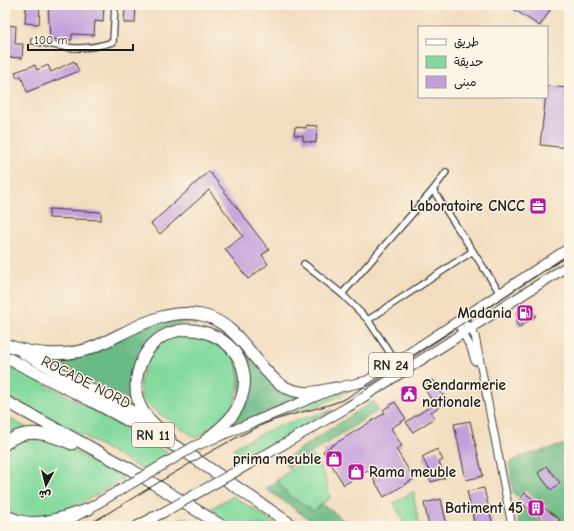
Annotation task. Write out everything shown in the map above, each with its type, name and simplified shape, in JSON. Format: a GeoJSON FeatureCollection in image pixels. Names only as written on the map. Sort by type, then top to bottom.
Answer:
{"type":"FeatureCollection","features":[{"type":"Feature","properties":{"kind":"highway"},"geometry":{"type":"LineString","coordinates":[[6,344],[22,350],[40,352],[81,350],[95,346],[137,325],[159,317],[191,314],[209,317],[218,321],[236,334],[274,380],[285,387],[298,392],[311,392],[336,388]]}},
{"type":"Feature","properties":{"kind":"highway"},"geometry":{"type":"LineString","coordinates":[[182,450],[142,411],[136,395],[140,367],[146,352],[152,345],[167,334],[190,329],[204,330],[214,334],[229,345],[239,360],[244,380],[239,404],[224,424],[206,440]]}},
{"type":"Feature","properties":{"kind":"highway"},"geometry":{"type":"LineString","coordinates":[[6,344],[152,422]]}},
{"type":"Feature","properties":{"kind":"highway","name":"ROCADE NORD"},"geometry":{"type":"LineString","coordinates":[[5,357],[90,400],[182,450],[253,497],[293,526]]}},
{"type":"Feature","properties":{"kind":"highway","name":"RN 11"},"geometry":{"type":"LineString","coordinates":[[5,401],[130,469],[221,526]]}},
{"type":"Feature","properties":{"kind":"highway"},"geometry":{"type":"LineString","coordinates":[[5,444],[20,436],[31,433],[49,434],[130,469]]}},
{"type":"Feature","properties":{"kind":"highway"},"geometry":{"type":"LineString","coordinates":[[5,515],[20,523],[40,525],[89,509]]}},
{"type":"Feature","properties":{"kind":"main road","name":"RN 24"},"geometry":{"type":"LineString","coordinates":[[59,526],[206,440],[336,388],[367,381],[569,248]]}},
{"type":"Feature","properties":{"kind":"main road","name":"RN 24"},"geometry":{"type":"LineString","coordinates":[[137,526],[150,522],[164,512],[348,407],[467,332],[569,265]]}},
{"type":"Feature","properties":{"kind":"street"},"geometry":{"type":"LineString","coordinates":[[34,41],[72,49],[100,46],[113,42],[114,5]]}},
{"type":"Feature","properties":{"kind":"street"},"geometry":{"type":"LineString","coordinates":[[342,294],[433,190],[446,172]]}},
{"type":"Feature","properties":{"kind":"street"},"geometry":{"type":"LineString","coordinates":[[433,190],[500,293]]}},
{"type":"Feature","properties":{"kind":"street"},"geometry":{"type":"LineString","coordinates":[[368,320],[473,251]]}},
{"type":"Feature","properties":{"kind":"street"},"geometry":{"type":"LineString","coordinates":[[304,264],[342,294],[368,320],[396,362]]}},
{"type":"Feature","properties":{"kind":"street"},"geometry":{"type":"LineString","coordinates":[[459,320],[467,332],[472,350],[512,526]]}},
{"type":"Feature","properties":{"kind":"street"},"geometry":{"type":"LineString","coordinates":[[500,475],[508,526]]}},
{"type":"Feature","properties":{"kind":"green space"},"geometry":{"type":"Polygon","coordinates":[[[196,318],[227,331],[264,374],[309,396],[224,428],[242,407],[235,346],[216,330],[202,324],[190,322],[169,327],[150,340],[143,349],[133,373],[134,403],[46,357],[157,321],[196,318]]]}},
{"type":"Feature","properties":{"kind":"green space"},"geometry":{"type":"Polygon","coordinates":[[[200,333],[233,355],[240,377],[234,406],[215,427],[196,438],[160,415],[148,405],[143,400],[140,393],[140,384],[142,375],[151,356],[164,341],[177,335],[200,333]]]}},
{"type":"Feature","properties":{"kind":"green space"},"geometry":{"type":"Polygon","coordinates":[[[5,365],[59,391],[170,454],[143,470],[75,431],[5,396],[5,365]]]}},
{"type":"Feature","properties":{"kind":"green space"},"geometry":{"type":"Polygon","coordinates":[[[363,384],[323,404],[278,416],[317,398],[363,384]]]}},
{"type":"Feature","properties":{"kind":"green space"},"geometry":{"type":"Polygon","coordinates":[[[373,401],[379,410],[288,468],[283,460],[373,401]]]}},
{"type":"Feature","properties":{"kind":"green space"},"geometry":{"type":"Polygon","coordinates":[[[334,410],[244,459],[239,458],[233,448],[277,426],[334,410]]]}},
{"type":"Feature","properties":{"kind":"green space"},"geometry":{"type":"Polygon","coordinates":[[[5,416],[27,429],[17,431],[5,437],[5,416]]]}},
{"type":"Feature","properties":{"kind":"green space"},"geometry":{"type":"Polygon","coordinates":[[[30,438],[53,439],[124,478],[80,504],[56,515],[34,520],[19,517],[5,509],[5,450],[15,443],[30,438]]]}},
{"type":"Feature","properties":{"kind":"green space"},"geometry":{"type":"Polygon","coordinates":[[[569,443],[569,526],[557,526],[561,519],[526,490],[517,497],[513,492],[509,463],[520,457],[569,443]]]}},
{"type":"Feature","properties":{"kind":"green space"},"geometry":{"type":"Polygon","coordinates":[[[312,455],[324,474],[330,498],[314,511],[289,496],[277,480],[312,455]]]}},
{"type":"Feature","properties":{"kind":"green space"},"geometry":{"type":"Polygon","coordinates":[[[277,480],[289,496],[314,511],[322,504],[352,526],[319,526],[266,489],[277,480]]]}},
{"type":"Feature","properties":{"kind":"green space"},"geometry":{"type":"Polygon","coordinates":[[[414,491],[419,526],[406,526],[394,503],[414,491]]]}},
{"type":"Feature","properties":{"kind":"green space"},"geometry":{"type":"Polygon","coordinates":[[[233,496],[279,526],[231,526],[208,510],[233,496]]]}},
{"type":"Feature","properties":{"kind":"green space"},"geometry":{"type":"Polygon","coordinates":[[[515,502],[546,526],[520,526],[515,502]]]}},
{"type":"Feature","properties":{"kind":"green space"},"geometry":{"type":"Polygon","coordinates":[[[184,517],[199,526],[165,526],[184,517]]]}},
{"type":"Feature","properties":{"kind":"building"},"geometry":{"type":"Polygon","coordinates":[[[26,5],[40,5],[39,24],[25,23],[26,5]]]}},
{"type":"Feature","properties":{"kind":"building"},"geometry":{"type":"Polygon","coordinates":[[[48,5],[104,5],[103,22],[95,21],[94,35],[72,34],[72,40],[50,39],[48,5]]]}},
{"type":"Feature","properties":{"kind":"building"},"geometry":{"type":"Polygon","coordinates":[[[125,5],[136,5],[135,23],[124,23],[125,5]]]}},
{"type":"Feature","properties":{"kind":"building"},"geometry":{"type":"Polygon","coordinates":[[[507,5],[553,5],[540,26],[507,5]]]}},
{"type":"Feature","properties":{"kind":"building"},"geometry":{"type":"Polygon","coordinates":[[[5,25],[16,26],[15,44],[23,44],[22,58],[5,57],[5,25]]]}},
{"type":"Feature","properties":{"kind":"building"},"geometry":{"type":"Polygon","coordinates":[[[74,61],[79,71],[27,92],[21,76],[17,78],[15,72],[35,65],[37,70],[48,65],[51,72],[74,61]]]}},
{"type":"Feature","properties":{"kind":"building"},"geometry":{"type":"Polygon","coordinates":[[[548,86],[569,88],[569,148],[540,145],[546,98],[548,98],[548,86]]]}},
{"type":"Feature","properties":{"kind":"building"},"geometry":{"type":"Polygon","coordinates":[[[306,125],[317,126],[316,143],[303,141],[303,136],[294,135],[295,127],[306,128],[306,125]]]}},
{"type":"Feature","properties":{"kind":"building"},"geometry":{"type":"Polygon","coordinates":[[[209,171],[269,250],[262,255],[268,264],[248,279],[225,249],[243,236],[209,190],[160,234],[151,224],[209,171]]]}},
{"type":"Feature","properties":{"kind":"building"},"geometry":{"type":"Polygon","coordinates":[[[49,209],[101,212],[101,220],[49,218],[49,209]]]}},
{"type":"Feature","properties":{"kind":"building"},"geometry":{"type":"Polygon","coordinates":[[[528,304],[536,316],[519,327],[515,321],[519,318],[516,313],[528,304]]]}},
{"type":"Feature","properties":{"kind":"building"},"geometry":{"type":"Polygon","coordinates":[[[433,380],[448,402],[431,412],[435,418],[413,432],[406,422],[434,404],[423,386],[433,380]]]}},
{"type":"Feature","properties":{"kind":"building"},"geometry":{"type":"Polygon","coordinates":[[[395,402],[406,419],[391,428],[402,446],[396,449],[414,479],[384,497],[368,470],[344,485],[323,451],[385,413],[383,410],[395,402]]]}},
{"type":"Feature","properties":{"kind":"building"},"geometry":{"type":"Polygon","coordinates":[[[470,421],[483,476],[466,480],[454,424],[470,421]]]}},
{"type":"Feature","properties":{"kind":"building"},"geometry":{"type":"Polygon","coordinates":[[[437,449],[443,460],[439,462],[445,478],[431,482],[428,475],[431,474],[422,457],[437,449]]]}},
{"type":"Feature","properties":{"kind":"building"},"geometry":{"type":"Polygon","coordinates":[[[546,466],[560,483],[551,490],[538,473],[546,466]]]}},
{"type":"Feature","properties":{"kind":"building"},"geometry":{"type":"Polygon","coordinates":[[[484,488],[493,526],[475,526],[467,491],[484,488]]]}},
{"type":"Feature","properties":{"kind":"building","name":"Batiment 45"},"geometry":{"type":"Polygon","coordinates":[[[525,493],[560,520],[555,526],[551,526],[519,501],[525,493]]]}},
{"type":"Feature","properties":{"kind":"building"},"geometry":{"type":"Polygon","coordinates":[[[441,499],[447,526],[429,526],[424,503],[441,499]]]}},
{"type":"Feature","properties":{"kind":"tram line"},"geometry":{"type":"LineString","coordinates":[[86,526],[218,447],[241,435],[274,420],[345,399],[569,255]]}},
{"type":"Feature","properties":{"kind":"place","name":"Laboratoire CNCC"},"geometry":{"type":"Point","coordinates":[538,206]}},
{"type":"Feature","properties":{"kind":"place","name":"Madania"},"geometry":{"type":"Point","coordinates":[525,313]}},
{"type":"Feature","properties":{"kind":"place","name":"Gendarmerie nationale"},"geometry":{"type":"Point","coordinates":[409,394]}},
{"type":"Feature","properties":{"kind":"place","name":"prima meuble"},"geometry":{"type":"Point","coordinates":[334,459]}},
{"type":"Feature","properties":{"kind":"place","name":"Rama meuble"},"geometry":{"type":"Point","coordinates":[356,472]}},
{"type":"Feature","properties":{"kind":"place","name":"Batiment 45"},"geometry":{"type":"Point","coordinates":[536,508]}}]}
